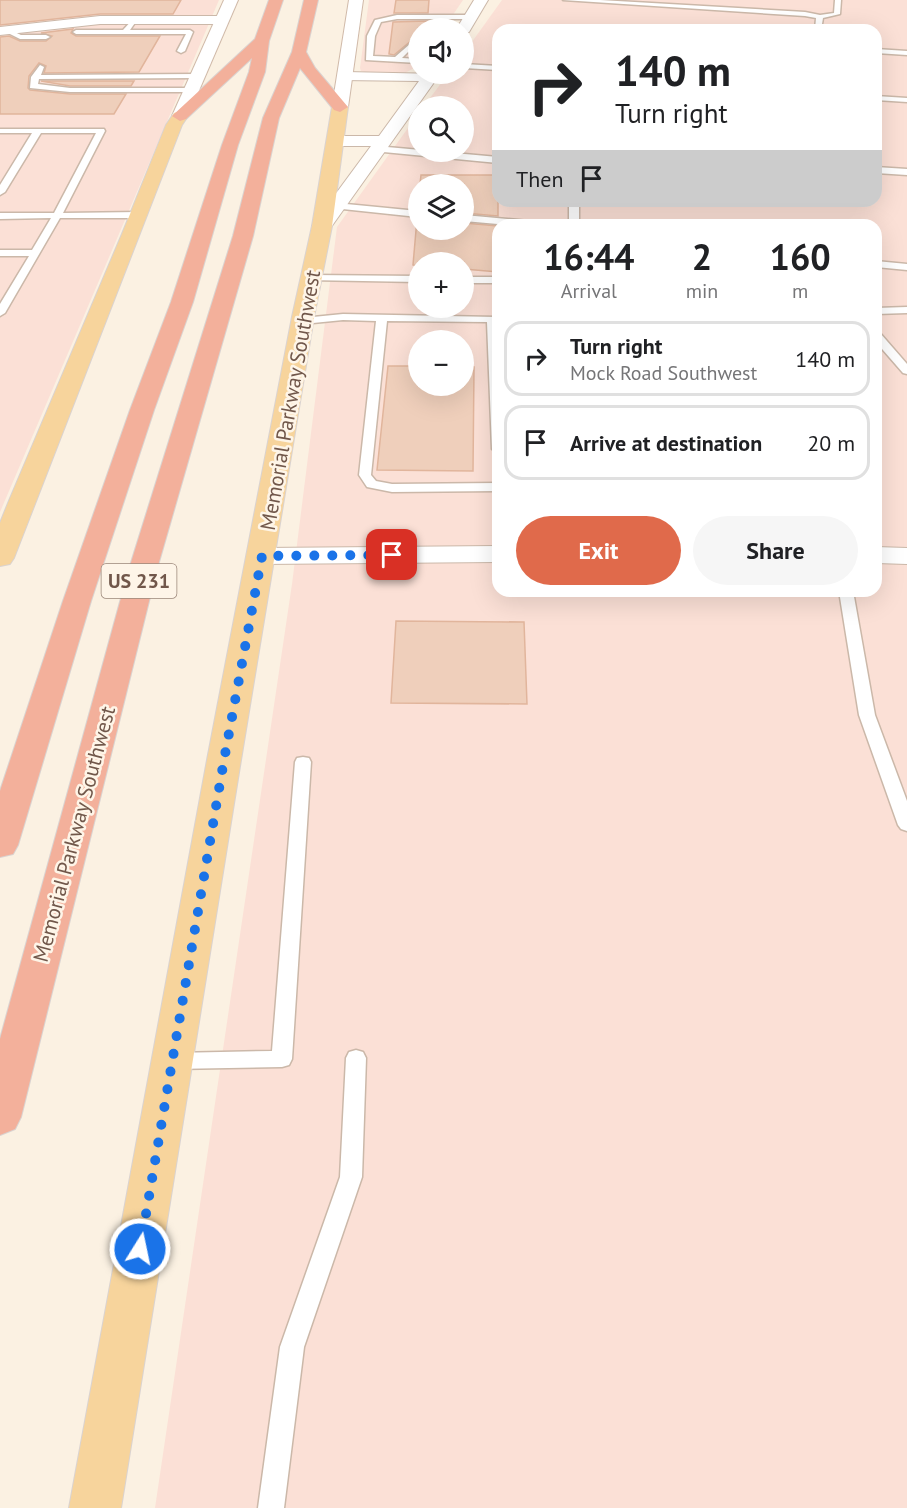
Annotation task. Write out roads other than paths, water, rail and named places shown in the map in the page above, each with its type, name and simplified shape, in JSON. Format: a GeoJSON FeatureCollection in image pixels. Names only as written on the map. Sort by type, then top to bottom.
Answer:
{"type":"FeatureCollection","features":[{"type":"Feature","properties":{"kind":"highway","name":"US 231"},"geometry":{"type":"LineString","coordinates":[[0,845],[77,601],[142,410],[182,302],[230,145],[257,72],[262,41],[276,0]]}},
{"type":"Feature","properties":{"kind":"highway","name":"Memorial Parkway Southwest"},"geometry":{"type":"LineString","coordinates":[[0,1117],[142,569],[243,236],[271,118],[299,52],[311,0]]}},
{"type":"Feature","properties":{"kind":"highway"},"geometry":{"type":"LineString","coordinates":[[180,116],[262,41]]}},
{"type":"Feature","properties":{"kind":"highway"},"geometry":{"type":"LineString","coordinates":[[299,52],[308,70],[340,107]]}},
{"type":"Feature","properties":{"kind":"main road","name":"Memorial Parkway Southwest"},"geometry":{"type":"LineString","coordinates":[[95,1508],[224,760],[303,321],[329,216],[340,107]]}},
{"type":"Feature","properties":{"kind":"main road"},"geometry":{"type":"LineString","coordinates":[[0,558],[26,488],[140,215],[174,124],[180,116]]}},
{"type":"Feature","properties":{"kind":"street"},"geometry":{"type":"LineString","coordinates":[[180,116],[231,0]]}},
{"type":"Feature","properties":{"kind":"street","name":"Memorial Parkway Southwest"},"geometry":{"type":"LineString","coordinates":[[340,107],[348,58],[365,21],[356,0]]}},
{"type":"Feature","properties":{"kind":"street"},"geometry":{"type":"LineString","coordinates":[[470,18],[481,0]]}},
{"type":"Feature","properties":{"kind":"street"},"geometry":{"type":"LineString","coordinates":[[3,30],[90,21],[221,20]]}},
{"type":"Feature","properties":{"kind":"street"},"geometry":{"type":"LineString","coordinates":[[346,76],[408,77]]}},
{"type":"Feature","properties":{"kind":"street"},"geometry":{"type":"LineString","coordinates":[[329,216],[424,84]]}},
{"type":"Feature","properties":{"kind":"street"},"geometry":{"type":"LineString","coordinates":[[336,141],[379,145]]}},
{"type":"Feature","properties":{"kind":"street"},"geometry":{"type":"LineString","coordinates":[[262,556],[492,554]]}},
{"type":"Feature","properties":{"kind":"street"},"geometry":{"type":"LineString","coordinates":[[882,555],[907,556]]}},
{"type":"Feature","properties":{"kind":"lane"},"geometry":{"type":"LineString","coordinates":[[566,0],[805,14],[820,17],[837,14],[838,0]]}},
{"type":"Feature","properties":{"kind":"lane"},"geometry":{"type":"LineString","coordinates":[[369,58],[371,36],[365,21],[397,17],[442,18]]}},
{"type":"Feature","properties":{"kind":"lane"},"geometry":{"type":"LineString","coordinates":[[819,24],[820,17]]}},
{"type":"Feature","properties":{"kind":"lane"},"geometry":{"type":"LineString","coordinates":[[124,32],[134,20]]}},
{"type":"Feature","properties":{"kind":"lane"},"geometry":{"type":"LineString","coordinates":[[3,30],[20,37],[46,37]]}},
{"type":"Feature","properties":{"kind":"lane"},"geometry":{"type":"LineString","coordinates":[[76,32],[190,32],[181,51]]}},
{"type":"Feature","properties":{"kind":"lane"},"geometry":{"type":"LineString","coordinates":[[396,60],[408,49]]}},
{"type":"Feature","properties":{"kind":"lane"},"geometry":{"type":"LineString","coordinates":[[882,51],[907,53]]}},
{"type":"Feature","properties":{"kind":"lane"},"geometry":{"type":"LineString","coordinates":[[348,58],[408,61]]}},
{"type":"Feature","properties":{"kind":"lane"},"geometry":{"type":"LineString","coordinates":[[40,67],[33,86],[51,88],[194,83]]}},
{"type":"Feature","properties":{"kind":"lane"},"geometry":{"type":"LineString","coordinates":[[474,67],[492,68]]}},
{"type":"Feature","properties":{"kind":"lane"},"geometry":{"type":"LineString","coordinates":[[35,76],[194,83]]}},
{"type":"Feature","properties":{"kind":"lane"},"geometry":{"type":"LineString","coordinates":[[882,98],[907,100]]}},
{"type":"Feature","properties":{"kind":"lane"},"geometry":{"type":"LineString","coordinates":[[0,130],[100,130],[57,216],[0,313]]}},
{"type":"Feature","properties":{"kind":"lane"},"geometry":{"type":"LineString","coordinates":[[0,192],[38,130]]}},
{"type":"Feature","properties":{"kind":"lane"},"geometry":{"type":"LineString","coordinates":[[379,145],[492,159]]}},
{"type":"Feature","properties":{"kind":"lane"},"geometry":{"type":"LineString","coordinates":[[882,170],[907,172]]}},
{"type":"Feature","properties":{"kind":"lane"},"geometry":{"type":"LineString","coordinates":[[329,216],[408,214]]}},
{"type":"Feature","properties":{"kind":"lane"},"geometry":{"type":"LineString","coordinates":[[0,216],[140,215]]}},
{"type":"Feature","properties":{"kind":"lane"},"geometry":{"type":"LineString","coordinates":[[474,219],[492,221]]}},
{"type":"Feature","properties":{"kind":"lane"},"geometry":{"type":"LineString","coordinates":[[0,253],[35,253]]}},
{"type":"Feature","properties":{"kind":"lane"},"geometry":{"type":"LineString","coordinates":[[882,265],[907,267]]}},
{"type":"Feature","properties":{"kind":"lane"},"geometry":{"type":"LineString","coordinates":[[312,278],[408,279]]}},
{"type":"Feature","properties":{"kind":"lane"},"geometry":{"type":"LineString","coordinates":[[474,280],[492,280]]}},
{"type":"Feature","properties":{"kind":"lane"},"geometry":{"type":"LineString","coordinates":[[882,311],[907,310]]}},
{"type":"Feature","properties":{"kind":"lane"},"geometry":{"type":"LineString","coordinates":[[303,321],[343,317],[492,319]]}},
{"type":"Feature","properties":{"kind":"lane"},"geometry":{"type":"LineString","coordinates":[[382,318],[365,475],[372,484],[392,488],[492,487]]}},
{"type":"Feature","properties":{"kind":"lane"},"geometry":{"type":"LineString","coordinates":[[882,342],[907,371]]}},
{"type":"Feature","properties":{"kind":"lane"},"geometry":{"type":"LineString","coordinates":[[847,597],[867,715],[907,825]]}},
{"type":"Feature","properties":{"kind":"lane"},"geometry":{"type":"LineString","coordinates":[[173,1061],[282,1059],[303,762]]}},
{"type":"Feature","properties":{"kind":"lane"},"geometry":{"type":"LineString","coordinates":[[271,1508],[292,1347],[351,1177],[356,1058]]}}]}
